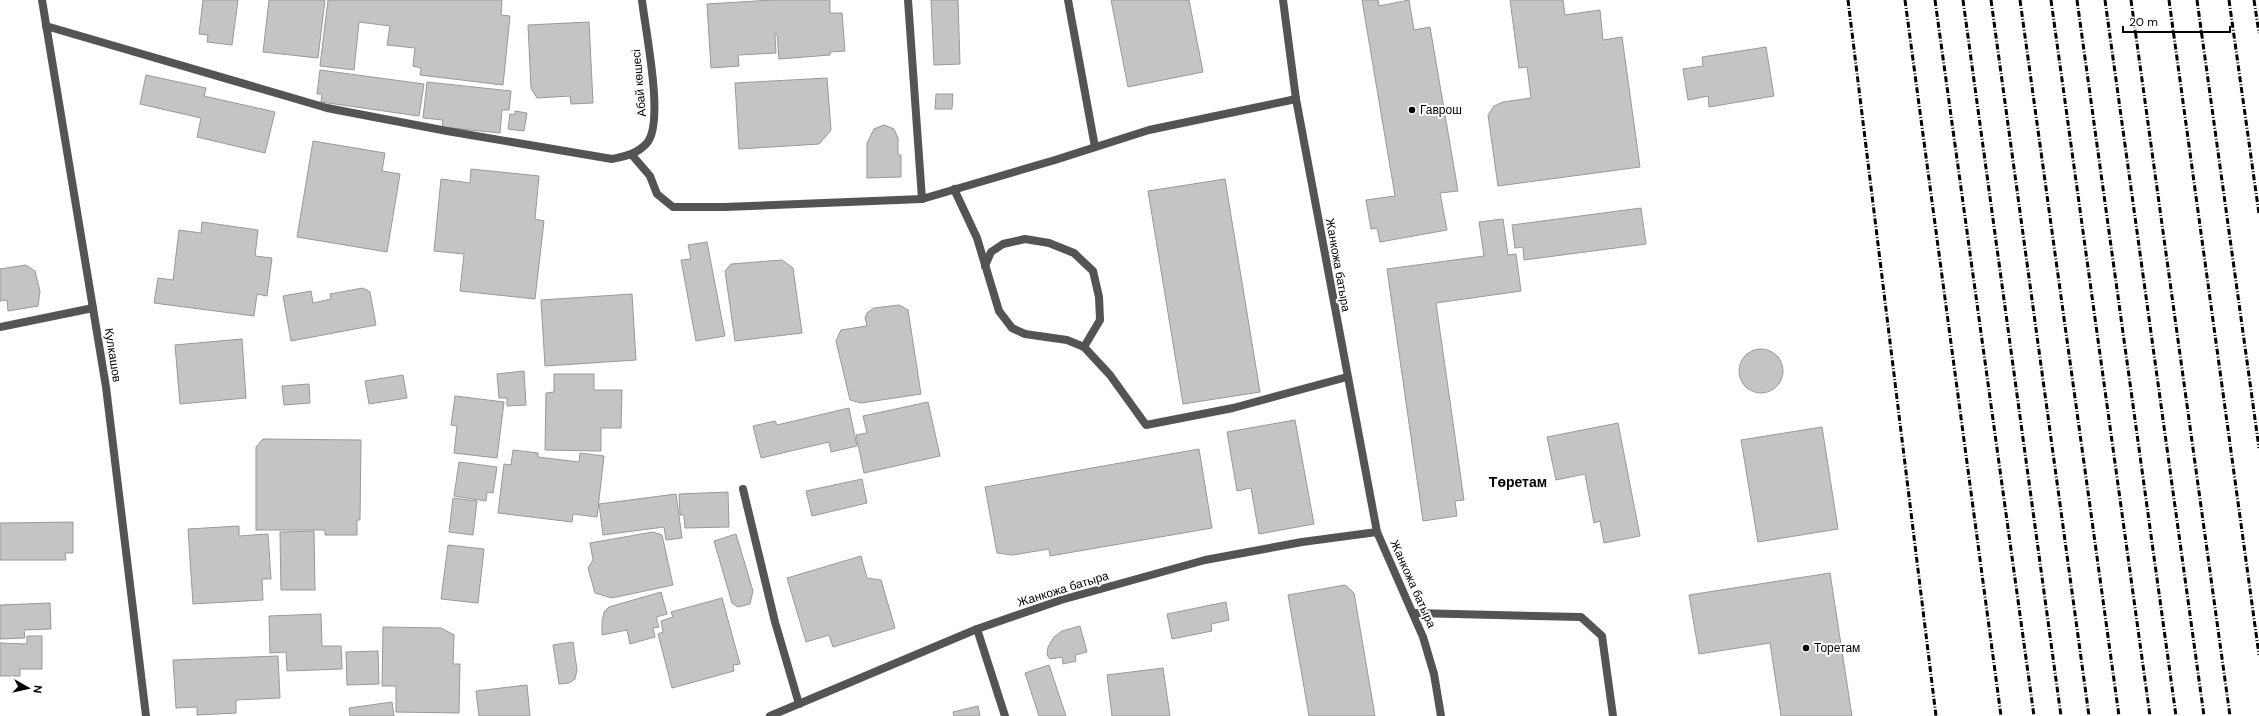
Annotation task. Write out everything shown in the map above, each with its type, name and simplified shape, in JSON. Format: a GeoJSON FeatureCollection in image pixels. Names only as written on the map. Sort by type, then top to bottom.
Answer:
{"type":"FeatureCollection","features":[{"type":"Feature","properties":{"kind":"street","name":"Кулкашов"},"geometry":{"type":"LineString","coordinates":[[42,0],[106,387],[146,716]]}},
{"type":"Feature","properties":{"kind":"street","name":"Абай көшесі"},"geometry":{"type":"LineString","coordinates":[[632,155],[648,142],[654,130],[656,104],[642,0]]}},
{"type":"Feature","properties":{"kind":"street"},"geometry":{"type":"LineString","coordinates":[[908,0],[922,199]]}},
{"type":"Feature","properties":{"kind":"street"},"geometry":{"type":"LineString","coordinates":[[1068,0],[1095,147]]}},
{"type":"Feature","properties":{"kind":"street","name":"Жанкожа батыра"},"geometry":{"type":"LineString","coordinates":[[1283,0],[1296,99],[1377,532],[1398,583],[1414,613],[1434,674],[1441,716]]}},
{"type":"Feature","properties":{"kind":"street"},"geometry":{"type":"LineString","coordinates":[[46,26],[327,108],[447,131],[612,159],[632,155],[650,176],[657,194],[673,207],[724,207],[922,199],[1055,160],[1149,130],[1296,99]]}},
{"type":"Feature","properties":{"kind":"street"},"geometry":{"type":"LineString","coordinates":[[954,189],[977,238],[998,311],[1012,328],[1025,334],[1067,340],[1084,347],[1110,375],[1126,401],[1146,425],[1233,408],[1347,377]]}},
{"type":"Feature","properties":{"kind":"street"},"geometry":{"type":"LineString","coordinates":[[985,266],[991,252],[1003,244],[1025,239],[1049,243],[1074,253],[1093,271],[1099,297],[1100,320],[1084,347]]}},
{"type":"Feature","properties":{"kind":"street"},"geometry":{"type":"LineString","coordinates":[[0,327],[93,308]]}},
{"type":"Feature","properties":{"kind":"street"},"geometry":{"type":"LineString","coordinates":[[743,489],[775,622],[799,704]]}},
{"type":"Feature","properties":{"kind":"street","name":"Жанкожа батыра"},"geometry":{"type":"LineString","coordinates":[[770,716],[977,629],[1061,600],[1205,560],[1302,542],[1377,532]]}},
{"type":"Feature","properties":{"kind":"street"},"geometry":{"type":"LineString","coordinates":[[1414,613],[1581,617],[1602,636],[1613,716]]}},
{"type":"Feature","properties":{"kind":"street"},"geometry":{"type":"LineString","coordinates":[[977,629],[1006,716]]}},
{"type":"Feature","properties":{"kind":"building"},"geometry":{"type":"Polygon","coordinates":[[[203,0],[238,0],[232,45],[207,42],[208,35],[199,34],[203,0]]]}},
{"type":"Feature","properties":{"kind":"building"},"geometry":{"type":"Polygon","coordinates":[[[269,0],[325,0],[318,58],[263,52],[269,0]]]}},
{"type":"Feature","properties":{"kind":"building"},"geometry":{"type":"Polygon","coordinates":[[[328,0],[502,0],[501,15],[510,16],[503,85],[420,75],[421,68],[413,66],[415,48],[387,45],[390,26],[359,22],[354,70],[320,66],[328,0]]]}},
{"type":"Feature","properties":{"kind":"building"},"geometry":{"type":"Polygon","coordinates":[[[773,0],[830,0],[830,13],[842,13],[845,51],[830,52],[830,55],[779,59],[777,34],[775,34],[776,53],[738,55],[739,66],[711,68],[707,4],[773,0]]]}},
{"type":"Feature","properties":{"kind":"building"},"geometry":{"type":"Polygon","coordinates":[[[931,0],[958,0],[960,64],[934,65],[931,0]]]}},
{"type":"Feature","properties":{"kind":"building"},"geometry":{"type":"Polygon","coordinates":[[[1111,0],[1189,0],[1203,72],[1128,87],[1111,0]]]}},
{"type":"Feature","properties":{"kind":"building","name":"Гаврош"},"geometry":{"type":"Polygon","coordinates":[[[1362,0],[1378,0],[1379,6],[1409,0],[1414,30],[1430,27],[1458,191],[1440,193],[1447,230],[1380,242],[1377,228],[1371,229],[1366,200],[1395,196],[1362,0]]]}},
{"type":"Feature","properties":{"kind":"building"},"geometry":{"type":"Polygon","coordinates":[[[1510,0],[1563,0],[1565,15],[1600,10],[1603,40],[1622,37],[1640,167],[1498,186],[1488,115],[1494,106],[1503,102],[1531,98],[1527,67],[1519,68],[1510,0]]]}},
{"type":"Feature","properties":{"kind":"building"},"geometry":{"type":"Polygon","coordinates":[[[589,22],[593,103],[571,104],[570,96],[537,98],[531,88],[528,25],[589,22]]]}},
{"type":"Feature","properties":{"kind":"building"},"geometry":{"type":"Polygon","coordinates":[[[1766,47],[1774,96],[1709,107],[1708,96],[1688,100],[1683,69],[1703,66],[1702,57],[1766,47]]]}},
{"type":"Feature","properties":{"kind":"building"},"geometry":{"type":"Polygon","coordinates":[[[320,70],[424,84],[419,116],[321,102],[322,94],[317,94],[320,70]]]}},
{"type":"Feature","properties":{"kind":"building"},"geometry":{"type":"Polygon","coordinates":[[[146,75],[206,88],[204,96],[275,112],[265,153],[197,137],[201,118],[140,104],[146,75]]]}},
{"type":"Feature","properties":{"kind":"building"},"geometry":{"type":"Polygon","coordinates":[[[827,78],[831,130],[819,144],[739,149],[735,83],[827,78]]]}},
{"type":"Feature","properties":{"kind":"building"},"geometry":{"type":"Polygon","coordinates":[[[427,82],[511,91],[509,110],[502,110],[500,133],[442,127],[443,120],[423,118],[427,82]]]}},
{"type":"Feature","properties":{"kind":"building"},"geometry":{"type":"Polygon","coordinates":[[[936,94],[953,94],[952,109],[935,109],[936,94]]]}},
{"type":"Feature","properties":{"kind":"building"},"geometry":{"type":"Polygon","coordinates":[[[515,111],[527,113],[524,131],[508,129],[510,114],[515,115],[515,111]]]}},
{"type":"Feature","properties":{"kind":"building"},"geometry":{"type":"Polygon","coordinates":[[[884,125],[894,129],[898,138],[898,155],[901,155],[901,177],[867,178],[867,143],[874,129],[884,125]]]}},
{"type":"Feature","properties":{"kind":"building"},"geometry":{"type":"Polygon","coordinates":[[[313,141],[385,153],[382,171],[400,174],[387,252],[297,237],[313,141]]]}},
{"type":"Feature","properties":{"kind":"building"},"geometry":{"type":"Polygon","coordinates":[[[471,169],[539,176],[535,219],[544,221],[535,299],[460,291],[464,254],[434,251],[441,179],[470,183],[471,169]]]}},
{"type":"Feature","properties":{"kind":"building"},"geometry":{"type":"Polygon","coordinates":[[[1225,179],[1260,392],[1183,404],[1148,191],[1225,179]]]}},
{"type":"Feature","properties":{"kind":"building"},"geometry":{"type":"Polygon","coordinates":[[[1641,208],[1646,244],[1524,260],[1523,247],[1515,248],[1512,225],[1641,208]]]}},
{"type":"Feature","properties":{"kind":"building"},"geometry":{"type":"Polygon","coordinates":[[[1503,219],[1508,255],[1516,254],[1521,291],[1436,303],[1464,500],[1455,501],[1457,516],[1423,521],[1387,269],[1484,256],[1479,222],[1503,219]]]}},
{"type":"Feature","properties":{"kind":"building"},"geometry":{"type":"Polygon","coordinates":[[[202,222],[258,230],[255,256],[272,258],[267,296],[257,294],[254,316],[154,303],[158,278],[173,280],[179,230],[201,233],[202,222]]]}},
{"type":"Feature","properties":{"kind":"building"},"geometry":{"type":"Polygon","coordinates":[[[707,242],[725,336],[696,341],[681,260],[691,259],[688,245],[707,242]]]}},
{"type":"Feature","properties":{"kind":"building"},"geometry":{"type":"Polygon","coordinates":[[[782,260],[793,268],[802,333],[735,341],[725,271],[731,264],[782,260]]]}},
{"type":"Feature","properties":{"kind":"building"},"geometry":{"type":"Polygon","coordinates":[[[26,265],[35,271],[40,291],[38,306],[8,311],[7,300],[0,301],[0,269],[26,265]]]}},
{"type":"Feature","properties":{"kind":"building"},"geometry":{"type":"Polygon","coordinates":[[[363,288],[370,292],[376,325],[291,341],[283,296],[311,291],[313,303],[331,299],[330,294],[363,288]]]}},
{"type":"Feature","properties":{"kind":"building"},"geometry":{"type":"Polygon","coordinates":[[[632,294],[636,360],[545,366],[541,300],[632,294]]]}},
{"type":"Feature","properties":{"kind":"building"},"geometry":{"type":"Polygon","coordinates":[[[899,305],[908,310],[921,394],[861,403],[850,400],[836,341],[841,330],[867,326],[865,317],[868,312],[874,308],[899,305]]]}},
{"type":"Feature","properties":{"kind":"building"},"geometry":{"type":"Polygon","coordinates":[[[242,339],[246,398],[180,404],[175,345],[242,339]]]}},
{"type":"Feature","properties":{"kind":"building"},"geometry":{"type":"Polygon","coordinates":[[[1761,349],[1773,353],[1779,359],[1783,371],[1779,383],[1773,389],[1761,393],[1749,389],[1743,383],[1739,371],[1743,359],[1749,353],[1761,349]]]}},
{"type":"Feature","properties":{"kind":"building"},"geometry":{"type":"Polygon","coordinates":[[[524,371],[526,405],[507,406],[507,398],[499,398],[497,374],[524,371]]]}},
{"type":"Feature","properties":{"kind":"building"},"geometry":{"type":"Polygon","coordinates":[[[554,374],[594,374],[594,390],[622,390],[621,428],[601,428],[601,451],[545,450],[546,393],[554,392],[554,374]]]}},
{"type":"Feature","properties":{"kind":"building"},"geometry":{"type":"Polygon","coordinates":[[[403,375],[407,398],[369,404],[365,381],[403,375]]]}},
{"type":"Feature","properties":{"kind":"building"},"geometry":{"type":"Polygon","coordinates":[[[309,384],[310,403],[284,405],[282,386],[309,384]]]}},
{"type":"Feature","properties":{"kind":"building"},"geometry":{"type":"Polygon","coordinates":[[[455,396],[504,402],[497,458],[454,453],[457,426],[451,425],[455,396]]]}},
{"type":"Feature","properties":{"kind":"building"},"geometry":{"type":"Polygon","coordinates":[[[928,402],[940,456],[864,473],[856,435],[867,433],[863,416],[928,402]]]}},
{"type":"Feature","properties":{"kind":"building"},"geometry":{"type":"Polygon","coordinates":[[[849,408],[857,446],[831,452],[829,442],[761,458],[753,426],[775,421],[777,425],[849,408]]]}},
{"type":"Feature","properties":{"kind":"building"},"geometry":{"type":"Polygon","coordinates":[[[1295,420],[1314,524],[1259,534],[1251,488],[1237,491],[1227,432],[1295,420]]]}},
{"type":"Feature","properties":{"kind":"building"},"geometry":{"type":"Polygon","coordinates":[[[1618,423],[1640,536],[1604,543],[1600,521],[1594,523],[1585,474],[1556,480],[1547,437],[1618,423]]]}},
{"type":"Feature","properties":{"kind":"building"},"geometry":{"type":"Polygon","coordinates":[[[1822,427],[1838,529],[1758,542],[1741,440],[1822,427]]]}},
{"type":"Feature","properties":{"kind":"building"},"geometry":{"type":"Polygon","coordinates":[[[263,439],[361,440],[360,520],[357,520],[357,535],[325,535],[325,530],[256,530],[256,447],[263,439]]]}},
{"type":"Feature","properties":{"kind":"building"},"geometry":{"type":"Polygon","coordinates":[[[1199,449],[1212,528],[1050,556],[1049,549],[1013,555],[997,553],[985,487],[1199,449]]]}},
{"type":"Feature","properties":{"kind":"building"},"geometry":{"type":"Polygon","coordinates":[[[513,450],[538,453],[538,457],[579,462],[580,453],[604,456],[597,517],[573,514],[572,522],[498,513],[504,464],[511,465],[513,450]]]}},
{"type":"Feature","properties":{"kind":"building"},"geometry":{"type":"Polygon","coordinates":[[[459,462],[497,467],[493,493],[487,492],[486,501],[454,496],[459,462]]]}},
{"type":"Feature","properties":{"kind":"building"},"geometry":{"type":"Polygon","coordinates":[[[862,479],[867,503],[812,516],[806,491],[862,479]]]}},
{"type":"Feature","properties":{"kind":"building"},"geometry":{"type":"Polygon","coordinates":[[[728,492],[729,527],[685,528],[684,515],[680,515],[679,494],[728,492]]]}},
{"type":"Feature","properties":{"kind":"building"},"geometry":{"type":"Polygon","coordinates":[[[676,494],[682,538],[666,540],[664,527],[603,535],[599,504],[676,494]]]}},
{"type":"Feature","properties":{"kind":"building"},"geometry":{"type":"Polygon","coordinates":[[[453,498],[477,501],[473,535],[449,532],[453,498]]]}},
{"type":"Feature","properties":{"kind":"building"},"geometry":{"type":"Polygon","coordinates":[[[73,522],[73,553],[65,553],[66,560],[0,560],[0,523],[73,522]]]}},
{"type":"Feature","properties":{"kind":"building"},"geometry":{"type":"Polygon","coordinates":[[[239,526],[239,536],[268,534],[271,579],[262,579],[263,600],[193,604],[188,529],[239,526]]]}},
{"type":"Feature","properties":{"kind":"building"},"geometry":{"type":"Polygon","coordinates":[[[314,531],[315,590],[281,590],[280,532],[314,531]]]}},
{"type":"Feature","properties":{"kind":"building"},"geometry":{"type":"Polygon","coordinates":[[[653,532],[662,535],[673,585],[612,598],[595,593],[588,568],[593,560],[590,543],[653,532]]]}},
{"type":"Feature","properties":{"kind":"building"},"geometry":{"type":"Polygon","coordinates":[[[736,534],[753,591],[750,604],[738,607],[732,603],[714,541],[736,534]]]}},
{"type":"Feature","properties":{"kind":"building"},"geometry":{"type":"Polygon","coordinates":[[[448,545],[484,549],[478,603],[441,599],[448,545]]]}},
{"type":"Feature","properties":{"kind":"building"},"geometry":{"type":"Polygon","coordinates":[[[861,556],[867,578],[881,580],[895,628],[833,647],[829,635],[806,642],[787,578],[861,556]]]}},
{"type":"Feature","properties":{"kind":"building","name":"Торетам"},"geometry":{"type":"Polygon","coordinates":[[[1830,573],[1852,716],[1781,716],[1770,643],[1699,654],[1689,595],[1830,573]]]}},
{"type":"Feature","properties":{"kind":"building"},"geometry":{"type":"Polygon","coordinates":[[[1345,585],[1354,593],[1375,716],[1309,716],[1288,595],[1345,585]]]}},
{"type":"Feature","properties":{"kind":"building"},"geometry":{"type":"Polygon","coordinates":[[[661,592],[667,614],[656,617],[659,627],[653,628],[655,637],[630,644],[627,630],[602,635],[604,612],[609,607],[661,592]]]}},
{"type":"Feature","properties":{"kind":"building"},"geometry":{"type":"Polygon","coordinates":[[[722,598],[740,664],[733,665],[734,671],[672,688],[658,634],[663,632],[661,621],[673,617],[671,612],[722,598]]]}},
{"type":"Feature","properties":{"kind":"building"},"geometry":{"type":"Polygon","coordinates":[[[1226,602],[1229,620],[1211,624],[1212,631],[1172,639],[1167,614],[1226,602]]]}},
{"type":"Feature","properties":{"kind":"building"},"geometry":{"type":"Polygon","coordinates":[[[50,603],[51,629],[24,630],[25,638],[0,639],[0,605],[50,603]]]}},
{"type":"Feature","properties":{"kind":"building"},"geometry":{"type":"Polygon","coordinates":[[[321,614],[322,646],[341,646],[342,669],[287,671],[286,652],[270,653],[269,616],[321,614]]]}},
{"type":"Feature","properties":{"kind":"building"},"geometry":{"type":"Polygon","coordinates":[[[1080,626],[1087,652],[1075,655],[1076,661],[1063,664],[1062,657],[1050,659],[1047,655],[1048,647],[1054,637],[1062,631],[1080,626]]]}},
{"type":"Feature","properties":{"kind":"building"},"geometry":{"type":"Polygon","coordinates":[[[383,627],[441,628],[454,635],[453,664],[460,664],[459,713],[396,712],[396,686],[382,686],[383,627]]]}},
{"type":"Feature","properties":{"kind":"building"},"geometry":{"type":"Polygon","coordinates":[[[27,636],[42,636],[42,669],[20,669],[20,676],[0,676],[0,643],[27,644],[27,636]]]}},
{"type":"Feature","properties":{"kind":"building"},"geometry":{"type":"Polygon","coordinates":[[[573,642],[577,670],[575,679],[569,683],[559,684],[553,645],[573,642]]]}},
{"type":"Feature","properties":{"kind":"building"},"geometry":{"type":"Polygon","coordinates":[[[378,651],[379,684],[347,685],[346,652],[378,651]]]}},
{"type":"Feature","properties":{"kind":"building"},"geometry":{"type":"Polygon","coordinates":[[[278,656],[280,698],[236,700],[236,713],[197,715],[197,707],[176,708],[173,660],[278,656]]]}},
{"type":"Feature","properties":{"kind":"building"},"geometry":{"type":"Polygon","coordinates":[[[1049,665],[1066,716],[1039,716],[1025,673],[1049,665]]]}},
{"type":"Feature","properties":{"kind":"building"},"geometry":{"type":"Polygon","coordinates":[[[1163,668],[1170,716],[1112,716],[1107,675],[1163,668]]]}},
{"type":"Feature","properties":{"kind":"building"},"geometry":{"type":"Polygon","coordinates":[[[527,685],[530,716],[479,716],[476,691],[527,685]]]}},
{"type":"Feature","properties":{"kind":"building"},"geometry":{"type":"Polygon","coordinates":[[[392,702],[394,716],[350,716],[349,708],[392,702]]]}},
{"type":"Feature","properties":{"kind":"building"},"geometry":{"type":"Polygon","coordinates":[[[978,706],[980,716],[954,716],[953,712],[978,706]]]}},
{"type":"Feature","properties":{"kind":"railway"},"geometry":{"type":"LineString","coordinates":[[1848,0],[1936,716]]}},
{"type":"Feature","properties":{"kind":"railway"},"geometry":{"type":"LineString","coordinates":[[1905,0],[2001,716]]}},
{"type":"Feature","properties":{"kind":"railway"},"geometry":{"type":"LineString","coordinates":[[1935,0],[2034,716]]}},
{"type":"Feature","properties":{"kind":"railway"},"geometry":{"type":"LineString","coordinates":[[1963,0],[2061,716]]}},
{"type":"Feature","properties":{"kind":"railway"},"geometry":{"type":"LineString","coordinates":[[1991,0],[2089,716]]}},
{"type":"Feature","properties":{"kind":"railway"},"geometry":{"type":"LineString","coordinates":[[2020,0],[2119,716]]}},
{"type":"Feature","properties":{"kind":"railway"},"geometry":{"type":"LineString","coordinates":[[2051,0],[2150,716]]}},
{"type":"Feature","properties":{"kind":"railway"},"geometry":{"type":"LineString","coordinates":[[2077,0],[2176,716]]}},
{"type":"Feature","properties":{"kind":"railway"},"geometry":{"type":"LineString","coordinates":[[2105,0],[2204,716]]}},
{"type":"Feature","properties":{"kind":"railway"},"geometry":{"type":"LineString","coordinates":[[2131,0],[2230,716]]}},
{"type":"Feature","properties":{"kind":"railway"},"geometry":{"type":"LineString","coordinates":[[2169,0],[2259,655]]}},
{"type":"Feature","properties":{"kind":"railway"},"geometry":{"type":"LineString","coordinates":[[2197,0],[2259,448]]}},
{"type":"Feature","properties":{"kind":"railway"},"geometry":{"type":"LineString","coordinates":[[2229,0],[2259,214]]}},
{"type":"Feature","properties":{"kind":"railway"},"geometry":{"type":"LineString","coordinates":[[2254,0],[2259,33]]}},
{"type":"Feature","properties":{"kind":"place","name":"Гаврош"},"geometry":{"type":"Point","coordinates":[1412,110]}},
{"type":"Feature","properties":{"kind":"place","name":"Торетам"},"geometry":{"type":"Point","coordinates":[1806,648]}},
{"type":"Feature","properties":{"kind":"district","name":"Төретам"},"geometry":{"type":"Point","coordinates":[1518,482]}}]}
